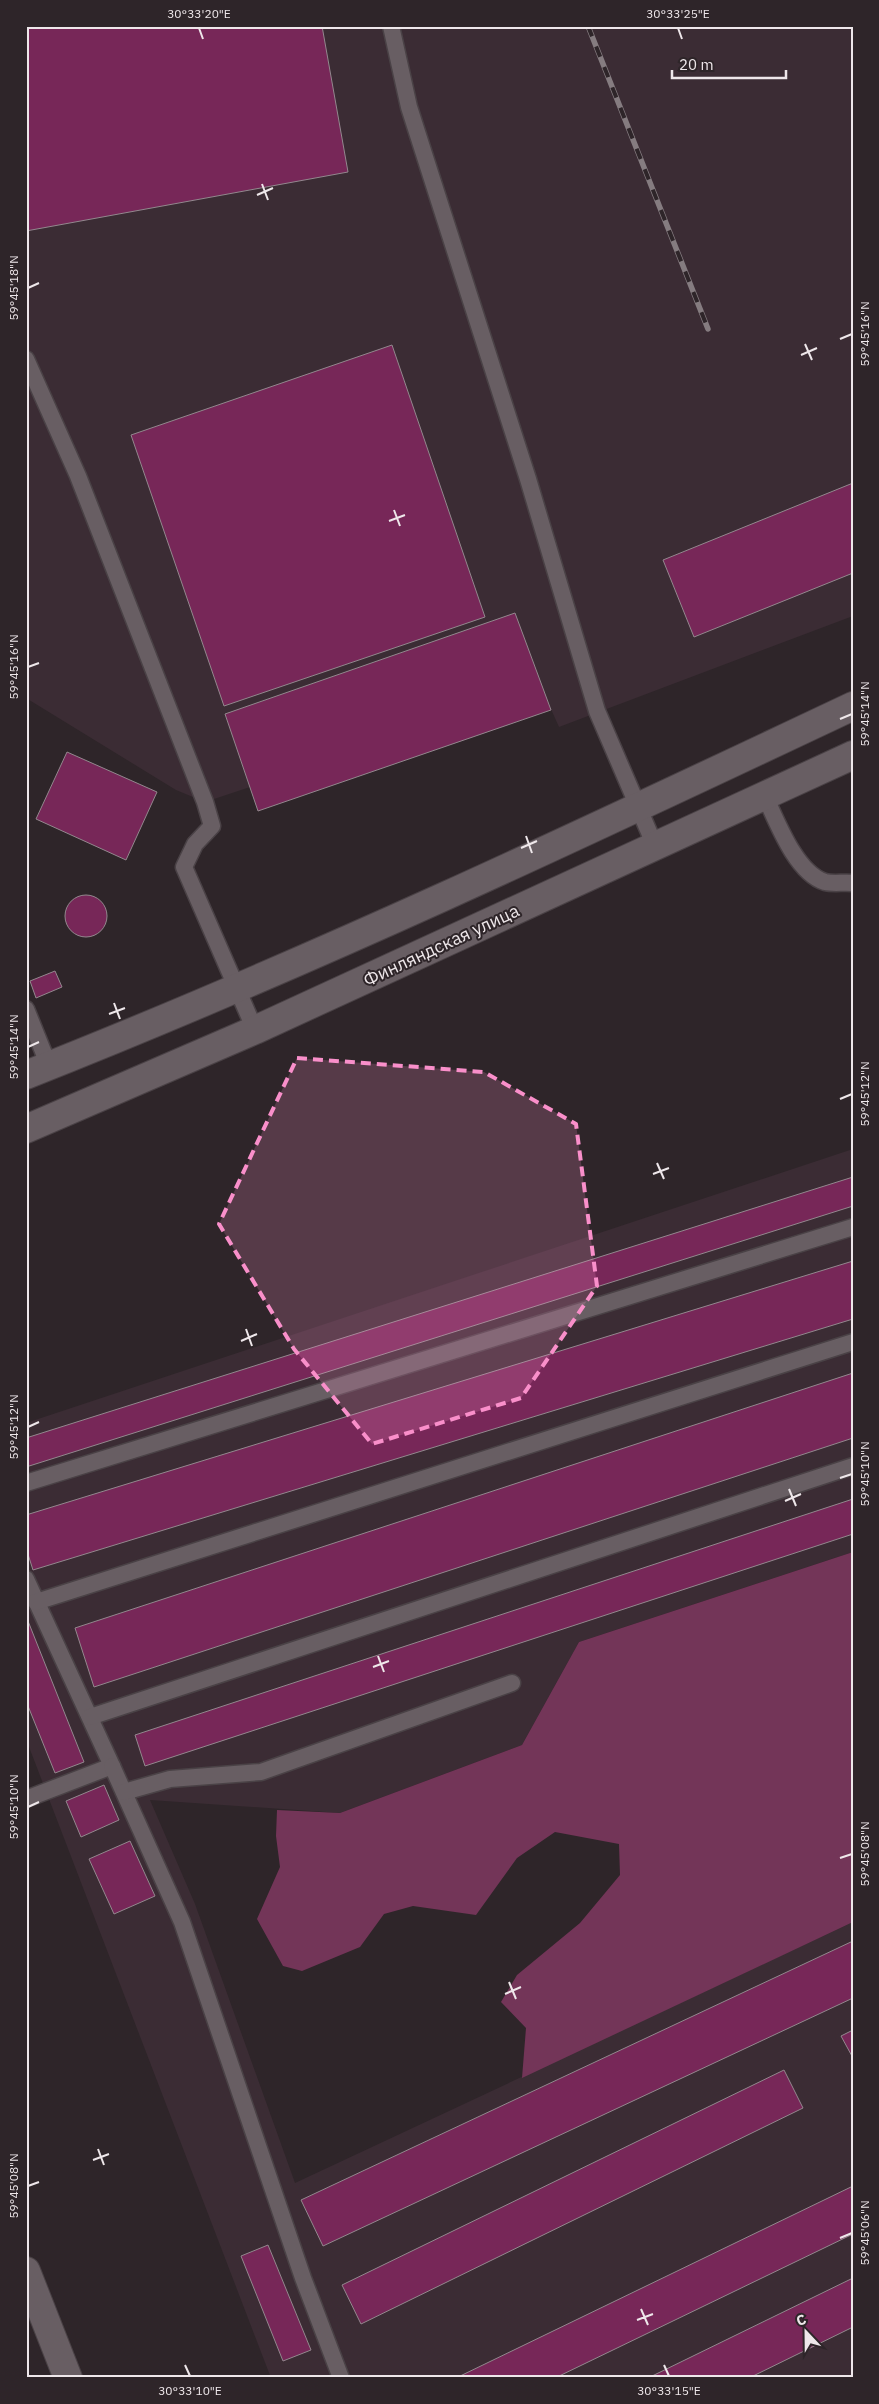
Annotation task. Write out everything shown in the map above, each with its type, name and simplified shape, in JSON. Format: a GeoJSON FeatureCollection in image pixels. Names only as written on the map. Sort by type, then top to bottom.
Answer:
{"type":"FeatureCollection","features":[{"type":"Feature","properties":{"kind":"street"},"geometry":{"type":"LineString","coordinates":[[38,1071],[237,989],[638,808],[853,706]]}},
{"type":"Feature","properties":{"kind":"street","name":"Финляндская улица"},"geometry":{"type":"LineString","coordinates":[[26,1129],[255,1030],[853,755]]}},
{"type":"Feature","properties":{"kind":"street"},"geometry":{"type":"LineString","coordinates":[[26,2271],[68,2378]]}},
{"type":"Feature","properties":{"kind":"lane"},"geometry":{"type":"LineString","coordinates":[[391,26],[409,107],[528,479],[597,711],[656,846]]}},
{"type":"Feature","properties":{"kind":"lane"},"geometry":{"type":"LineString","coordinates":[[26,359],[78,476],[205,802],[212,826],[196,844],[184,867],[255,1030]]}},
{"type":"Feature","properties":{"kind":"lane"},"geometry":{"type":"LineString","coordinates":[[765,796],[786,842],[801,865],[824,882],[853,883]]}},
{"type":"Feature","properties":{"kind":"lane"},"geometry":{"type":"LineString","coordinates":[[26,1009],[38,1071]]}},
{"type":"Feature","properties":{"kind":"lane"},"geometry":{"type":"LineString","coordinates":[[26,1483],[853,1227]]}},
{"type":"Feature","properties":{"kind":"lane"},"geometry":{"type":"LineString","coordinates":[[36,1602],[853,1342]]}},
{"type":"Feature","properties":{"kind":"lane"},"geometry":{"type":"LineString","coordinates":[[90,1717],[853,1466]]}},
{"type":"Feature","properties":{"kind":"lane"},"geometry":{"type":"LineString","coordinates":[[26,1579],[182,1922],[303,2278],[341,2378]]}},
{"type":"Feature","properties":{"kind":"lane"},"geometry":{"type":"LineString","coordinates":[[124,1792],[170,1779],[261,1772],[512,1683]]}},
{"type":"Feature","properties":{"kind":"lane"},"geometry":{"type":"LineString","coordinates":[[26,1799],[112,1766]]}},
{"type":"Feature","properties":{"kind":"highlighted area"},"geometry":{"type":"Polygon","coordinates":[[[297,1058],[484,1072],[576,1124],[597,1286],[521,1398],[372,1444],[294,1349],[219,1224],[297,1058]]]}},
{"type":"Feature","properties":{"kind":"shaded area"},"geometry":{"type":"Polygon","coordinates":[[[26,26],[853,26],[853,616],[559,727],[542,689],[205,802],[176,790],[26,698],[26,26]]]}},
{"type":"Feature","properties":{"kind":"shaded area"},"geometry":{"type":"Polygon","coordinates":[[[853,1149],[853,1552],[579,1642],[522,1745],[340,1813],[150,1800],[195,1904],[295,2183],[853,1922],[853,2378],[271,2378],[26,1739],[26,1423],[853,1149]]]}},
{"type":"Feature","properties":{"kind":"shaded area"},"geometry":{"type":"Polygon","coordinates":[[[853,1552],[853,1922],[522,2078],[526,2028],[501,2002],[517,1975],[580,1923],[620,1875],[619,1844],[555,1832],[517,1858],[476,1915],[413,1906],[384,1914],[360,1947],[302,1971],[283,1966],[257,1919],[280,1867],[276,1836],[277,1810],[340,1813],[522,1745],[579,1642],[853,1552]]]}},
{"type":"Feature","properties":{"kind":"building"},"geometry":{"type":"Polygon","coordinates":[[[26,26],[322,26],[348,172],[26,231],[26,26]]]}},
{"type":"Feature","properties":{"kind":"building"},"geometry":{"type":"Polygon","coordinates":[[[392,345],[485,617],[224,706],[131,435],[392,345]]]}},
{"type":"Feature","properties":{"kind":"building"},"geometry":{"type":"Polygon","coordinates":[[[853,483],[853,573],[694,637],[663,560],[853,483]]]}},
{"type":"Feature","properties":{"kind":"building"},"geometry":{"type":"Polygon","coordinates":[[[515,613],[551,710],[258,811],[225,714],[515,613]]]}},
{"type":"Feature","properties":{"kind":"building"},"geometry":{"type":"Polygon","coordinates":[[[67,752],[157,792],[126,860],[36,819],[67,752]]]}},
{"type":"Feature","properties":{"kind":"building"},"geometry":{"type":"Polygon","coordinates":[[[86,895],[101,901],[107,916],[101,931],[86,937],[71,931],[65,916],[71,901],[86,895]]]}},
{"type":"Feature","properties":{"kind":"building"},"geometry":{"type":"Polygon","coordinates":[[[55,971],[62,987],[36,998],[30,981],[55,971]]]}},
{"type":"Feature","properties":{"kind":"building"},"geometry":{"type":"Polygon","coordinates":[[[853,1177],[853,1206],[26,1467],[26,1438],[853,1177]]]}},
{"type":"Feature","properties":{"kind":"building"},"geometry":{"type":"Polygon","coordinates":[[[853,1261],[853,1319],[33,1570],[26,1548],[26,1515],[853,1261]]]}},
{"type":"Feature","properties":{"kind":"building"},"geometry":{"type":"Polygon","coordinates":[[[853,1373],[853,1438],[94,1687],[75,1628],[853,1373]]]}},
{"type":"Feature","properties":{"kind":"building"},"geometry":{"type":"Polygon","coordinates":[[[853,1499],[853,1534],[145,1766],[135,1735],[853,1499]]]}},
{"type":"Feature","properties":{"kind":"building"},"geometry":{"type":"Polygon","coordinates":[[[26,1616],[84,1762],[55,1773],[26,1701],[26,1616]]]}},
{"type":"Feature","properties":{"kind":"building"},"geometry":{"type":"Polygon","coordinates":[[[104,1785],[119,1820],[81,1837],[66,1801],[104,1785]]]}},
{"type":"Feature","properties":{"kind":"building"},"geometry":{"type":"Polygon","coordinates":[[[130,1841],[155,1896],[114,1914],[89,1859],[130,1841]]]}},
{"type":"Feature","properties":{"kind":"building"},"geometry":{"type":"Polygon","coordinates":[[[853,1941],[853,1998],[323,2246],[301,2200],[853,1941]]]}},
{"type":"Feature","properties":{"kind":"building"},"geometry":{"type":"Polygon","coordinates":[[[853,2030],[853,2058],[841,2036],[853,2030]]]}},
{"type":"Feature","properties":{"kind":"building"},"geometry":{"type":"Polygon","coordinates":[[[784,2070],[803,2108],[361,2324],[342,2285],[784,2070]]]}},
{"type":"Feature","properties":{"kind":"building"},"geometry":{"type":"Polygon","coordinates":[[[853,2186],[853,2234],[555,2378],[456,2378],[853,2186]]]}},
{"type":"Feature","properties":{"kind":"building"},"geometry":{"type":"Polygon","coordinates":[[[268,2245],[311,2350],[283,2361],[241,2256],[268,2245]]]}},
{"type":"Feature","properties":{"kind":"building"},"geometry":{"type":"Polygon","coordinates":[[[853,2278],[853,2327],[749,2378],[648,2378],[853,2278]]]}},
{"type":"Feature","properties":{"kind":"railway"},"geometry":{"type":"LineString","coordinates":[[588,26],[708,329]]}}]}
